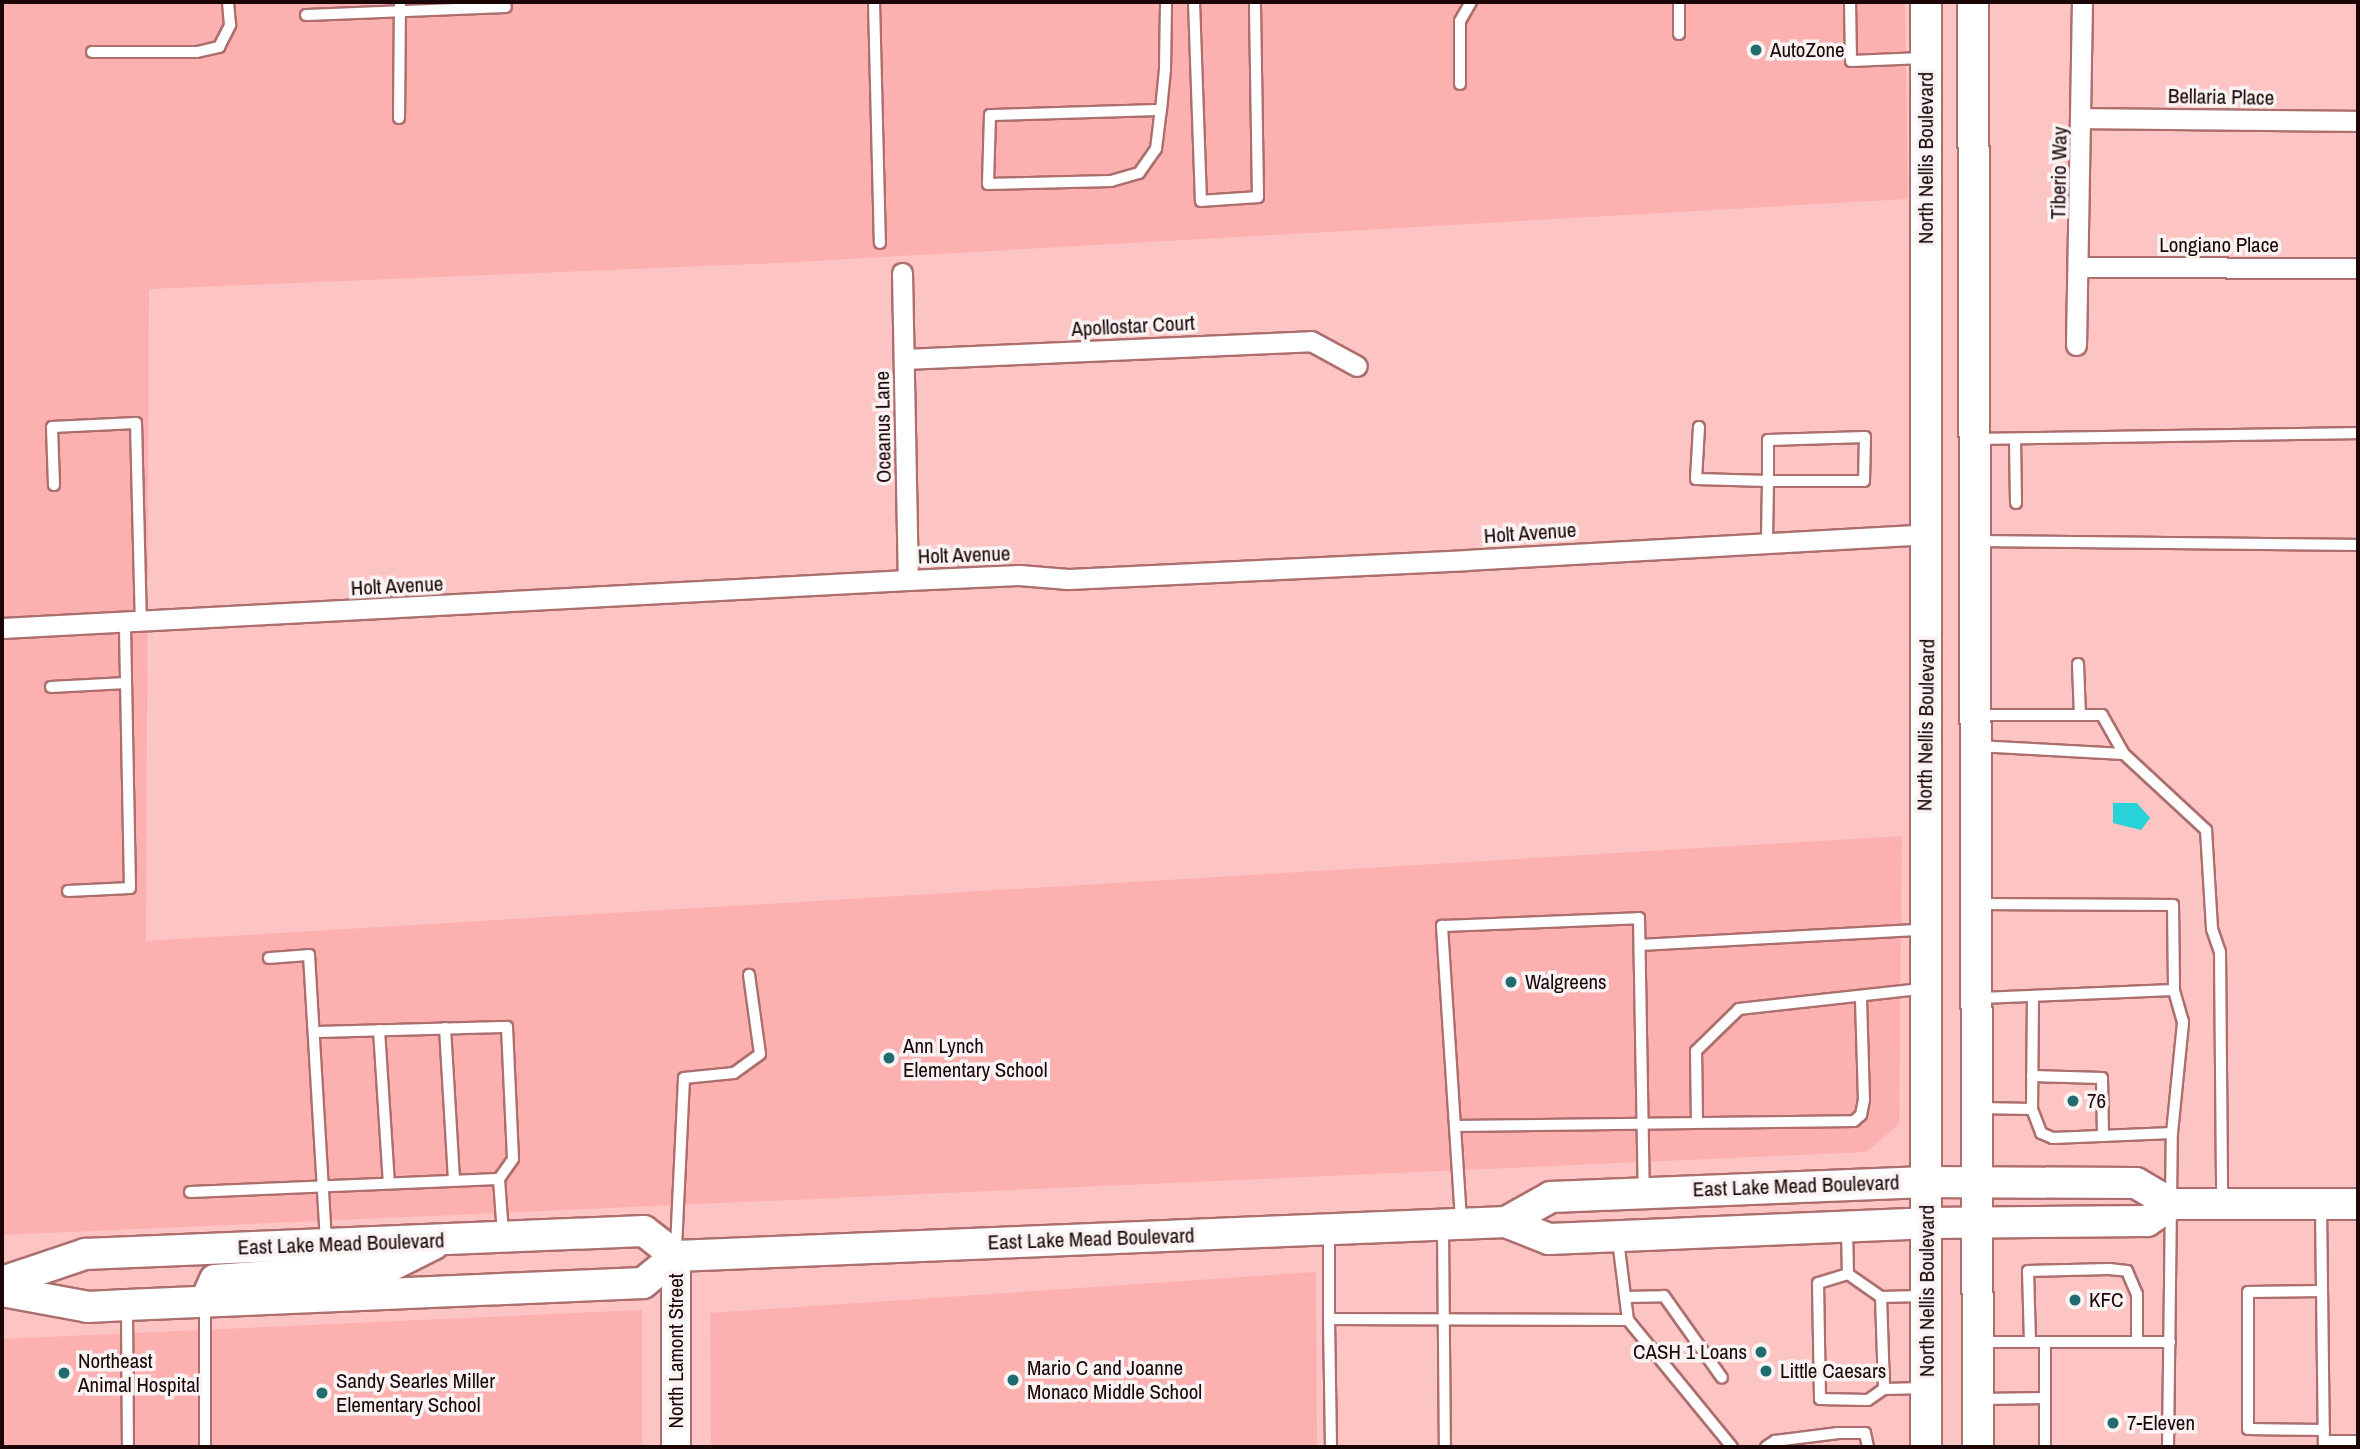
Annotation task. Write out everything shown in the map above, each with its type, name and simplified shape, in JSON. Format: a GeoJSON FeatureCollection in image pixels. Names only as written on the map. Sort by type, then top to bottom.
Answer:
{"type":"FeatureCollection","features":[{"type":"Feature","properties":{"kind":"main road","name":"North Nellis Boulevard"},"geometry":{"type":"LineString","coordinates":[[1926,2],[1926,1447]]}},
{"type":"Feature","properties":{"kind":"main road"},"geometry":{"type":"LineString","coordinates":[[1973,2],[1978,1447]]}},
{"type":"Feature","properties":{"kind":"main road","name":"East Lake Mead Boulevard"},"geometry":{"type":"LineString","coordinates":[[1506,1222],[1551,1197],[1926,1182],[2136,1183],[2172,1204],[2358,1204]]}},
{"type":"Feature","properties":{"kind":"main road","name":"East Lake Mead Boulevard"},"geometry":{"type":"LineString","coordinates":[[2,1282],[85,1254],[644,1231],[676,1256],[1506,1222],[1549,1239],[1927,1223],[2147,1221],[2172,1204]]}},
{"type":"Feature","properties":{"kind":"main road"},"geometry":{"type":"LineString","coordinates":[[205,1302],[215,1280],[386,1268],[444,1240]]}},
{"type":"Feature","properties":{"kind":"main road"},"geometry":{"type":"LineString","coordinates":[[2,1291],[88,1307],[643,1283],[676,1256]]}},
{"type":"Feature","properties":{"kind":"street","name":"Tiberio Way"},"geometry":{"type":"LineString","coordinates":[[2076,345],[2080,267],[2082,2]]}},
{"type":"Feature","properties":{"kind":"street","name":"Bellaria Place"},"geometry":{"type":"LineString","coordinates":[[2082,118],[2358,121]]}},
{"type":"Feature","properties":{"kind":"street","name":"Longiano Place"},"geometry":{"type":"LineString","coordinates":[[2080,267],[2358,268]]}},
{"type":"Feature","properties":{"kind":"street","name":"Oceanus Lane"},"geometry":{"type":"LineString","coordinates":[[902,272],[908,580]]}},
{"type":"Feature","properties":{"kind":"street","name":"Apollostar Court"},"geometry":{"type":"LineString","coordinates":[[904,359],[1311,341],[1357,366]]}},
{"type":"Feature","properties":{"kind":"street","name":"Holt Avenue"},"geometry":{"type":"LineString","coordinates":[[2,628],[133,624],[908,580],[1019,575],[1068,579],[1767,540],[1928,534]]}},
{"type":"Feature","properties":{"kind":"street","name":"North Lamont Street"},"geometry":{"type":"LineString","coordinates":[[676,1256],[676,1447]]}},
{"type":"Feature","properties":{"kind":"lane"},"geometry":{"type":"LineString","coordinates":[[92,52],[197,52],[219,47],[230,25],[228,2]]}},
{"type":"Feature","properties":{"kind":"lane"},"geometry":{"type":"LineString","coordinates":[[874,2],[880,243]]}},
{"type":"Feature","properties":{"kind":"lane"},"geometry":{"type":"LineString","coordinates":[[1161,110],[990,115],[988,184],[1111,181],[1139,173],[1156,149],[1161,110],[1166,2]]}},
{"type":"Feature","properties":{"kind":"lane"},"geometry":{"type":"LineString","coordinates":[[1194,2],[1201,201],[1258,197],[1255,2]]}},
{"type":"Feature","properties":{"kind":"lane"},"geometry":{"type":"LineString","coordinates":[[1460,84],[1460,21],[1471,2]]}},
{"type":"Feature","properties":{"kind":"lane"},"geometry":{"type":"LineString","coordinates":[[1679,2],[1679,34]]}},
{"type":"Feature","properties":{"kind":"lane"},"geometry":{"type":"LineString","coordinates":[[1850,2],[1851,61],[1926,58]]}},
{"type":"Feature","properties":{"kind":"lane"},"geometry":{"type":"LineString","coordinates":[[306,15],[400,6],[506,7]]}},
{"type":"Feature","properties":{"kind":"lane"},"geometry":{"type":"LineString","coordinates":[[399,118],[400,6]]}},
{"type":"Feature","properties":{"kind":"lane"},"geometry":{"type":"LineString","coordinates":[[54,485],[52,427],[136,424],[133,624],[126,683],[131,888],[68,891]]}},
{"type":"Feature","properties":{"kind":"lane"},"geometry":{"type":"LineString","coordinates":[[1699,427],[1696,479],[1768,481],[1864,481],[1865,437],[1768,439],[1768,481],[1767,540]]}},
{"type":"Feature","properties":{"kind":"lane"},"geometry":{"type":"LineString","coordinates":[[1975,439],[2358,433]]}},
{"type":"Feature","properties":{"kind":"lane"},"geometry":{"type":"LineString","coordinates":[[2015,439],[2016,503]]}},
{"type":"Feature","properties":{"kind":"lane"},"geometry":{"type":"LineString","coordinates":[[1976,540],[2358,545]]}},
{"type":"Feature","properties":{"kind":"lane"},"geometry":{"type":"LineString","coordinates":[[2078,664],[2080,715]]}},
{"type":"Feature","properties":{"kind":"lane"},"geometry":{"type":"LineString","coordinates":[[51,687],[126,683]]}},
{"type":"Feature","properties":{"kind":"lane"},"geometry":{"type":"LineString","coordinates":[[1976,715],[2102,715],[2123,754],[2206,831],[2212,929],[2220,952],[2222,1204]]}},
{"type":"Feature","properties":{"kind":"lane"},"geometry":{"type":"LineString","coordinates":[[1977,746],[2123,754]]}},
{"type":"Feature","properties":{"kind":"lane"},"geometry":{"type":"LineString","coordinates":[[1977,904],[2173,905],[2174,990],[2183,1022],[2172,1133],[2168,1447]]}},
{"type":"Feature","properties":{"kind":"lane"},"geometry":{"type":"LineString","coordinates":[[1445,1447],[1443,1317],[1452,1225],[1455,1126],[1442,926],[1639,918],[1644,1192]]}},
{"type":"Feature","properties":{"kind":"lane"},"geometry":{"type":"LineString","coordinates":[[1640,945],[1925,930]]}},
{"type":"Feature","properties":{"kind":"lane"},"geometry":{"type":"LineString","coordinates":[[269,958],[309,955],[327,1244]]}},
{"type":"Feature","properties":{"kind":"lane"},"geometry":{"type":"LineString","coordinates":[[676,1256],[684,1078],[734,1073],[760,1054],[749,975]]}},
{"type":"Feature","properties":{"kind":"lane"},"geometry":{"type":"LineString","coordinates":[[1697,1121],[1696,1051],[1739,1009],[1861,999],[1882,990],[1925,989]]}},
{"type":"Feature","properties":{"kind":"lane"},"geometry":{"type":"LineString","coordinates":[[1978,998],[2174,990]]}},
{"type":"Feature","properties":{"kind":"lane"},"geometry":{"type":"LineString","coordinates":[[2033,996],[2032,1109],[2040,1133],[2053,1138],[2172,1133]]}},
{"type":"Feature","properties":{"kind":"lane"},"geometry":{"type":"LineString","coordinates":[[1455,1126],[1644,1121],[1854,1121],[1861,1115],[1864,1100],[1861,999]]}},
{"type":"Feature","properties":{"kind":"lane"},"geometry":{"type":"LineString","coordinates":[[314,1032],[507,1027],[513,1159],[499,1179],[503,1237]]}},
{"type":"Feature","properties":{"kind":"lane"},"geometry":{"type":"LineString","coordinates":[[445,1028],[454,1180]]}},
{"type":"Feature","properties":{"kind":"lane"},"geometry":{"type":"LineString","coordinates":[[379,1030],[389,1183]]}},
{"type":"Feature","properties":{"kind":"lane"},"geometry":{"type":"LineString","coordinates":[[2032,1076],[2102,1078],[2103,1136]]}},
{"type":"Feature","properties":{"kind":"lane"},"geometry":{"type":"LineString","coordinates":[[1978,1108],[2032,1109]]}},
{"type":"Feature","properties":{"kind":"lane"},"geometry":{"type":"LineString","coordinates":[[190,1192],[499,1179]]}},
{"type":"Feature","properties":{"kind":"lane"},"geometry":{"type":"LineString","coordinates":[[2321,1204],[2324,1439]]}},
{"type":"Feature","properties":{"kind":"lane"},"geometry":{"type":"LineString","coordinates":[[1847,1226],[1848,1274]]}},
{"type":"Feature","properties":{"kind":"lane"},"geometry":{"type":"LineString","coordinates":[[1329,1230],[1331,1447]]}},
{"type":"Feature","properties":{"kind":"lane"},"geometry":{"type":"LineString","coordinates":[[1618,1236],[1628,1320],[1732,1447]]}},
{"type":"Feature","properties":{"kind":"lane"},"geometry":{"type":"LineString","coordinates":[[2030,1342],[2028,1271],[2109,1269],[2127,1271],[2137,1294],[2137,1342]]}},
{"type":"Feature","properties":{"kind":"lane"},"geometry":{"type":"LineString","coordinates":[[1848,1274],[1881,1297],[1927,1296]]}},
{"type":"Feature","properties":{"kind":"lane"},"geometry":{"type":"LineString","coordinates":[[1848,1274],[1818,1283],[1820,1399],[1868,1400],[1884,1389],[1927,1388]]}},
{"type":"Feature","properties":{"kind":"lane"},"geometry":{"type":"LineString","coordinates":[[2322,1291],[2248,1292],[2248,1429],[2324,1439],[2358,1440]]}},
{"type":"Feature","properties":{"kind":"lane"},"geometry":{"type":"LineString","coordinates":[[1625,1297],[1664,1296],[1722,1378]]}},
{"type":"Feature","properties":{"kind":"lane"},"geometry":{"type":"LineString","coordinates":[[1881,1297],[1884,1389]]}},
{"type":"Feature","properties":{"kind":"lane"},"geometry":{"type":"LineString","coordinates":[[205,1302],[205,1447]]}},
{"type":"Feature","properties":{"kind":"lane"},"geometry":{"type":"LineString","coordinates":[[127,1305],[128,1447]]}},
{"type":"Feature","properties":{"kind":"lane"},"geometry":{"type":"LineString","coordinates":[[1329,1319],[1443,1317],[1628,1320]]}},
{"type":"Feature","properties":{"kind":"lane"},"geometry":{"type":"LineString","coordinates":[[1978,1342],[2169,1342]]}},
{"type":"Feature","properties":{"kind":"lane"},"geometry":{"type":"LineString","coordinates":[[2045,1342],[2045,1447]]}},
{"type":"Feature","properties":{"kind":"lane"},"geometry":{"type":"LineString","coordinates":[[1978,1399],[2045,1398]]}},
{"type":"Feature","properties":{"kind":"lane"},"geometry":{"type":"LineString","coordinates":[[1766,1447],[1774,1440],[1865,1433],[1868,1447]]}},
{"type":"Feature","properties":{"kind":"shaded area"},"geometry":{"type":"Polygon","coordinates":[[[2,2],[1905,2],[1908,199],[778,263],[149,289],[146,941],[1902,836],[1899,1124],[1866,1152],[2,1235],[2,2]]]}},
{"type":"Feature","properties":{"kind":"shaded area","name":"Mario C and Joanne Monaco Middle School"},"geometry":{"type":"Polygon","coordinates":[[[1316,1272],[1317,1447],[711,1447],[710,1313],[1316,1272]]]}},
{"type":"Feature","properties":{"kind":"shaded area","name":"Sandy Searles Miller Elementary School"},"geometry":{"type":"Polygon","coordinates":[[[642,1310],[642,1447],[2,1447],[2,1339],[642,1310]]]}},
{"type":"Feature","properties":{"kind":"water"},"geometry":{"type":"Polygon","coordinates":[[[2113,803],[2137,803],[2150,818],[2141,830],[2113,823],[2113,803]]]}},
{"type":"Feature","properties":{"kind":"place","name":"AutoZone"},"geometry":{"type":"Point","coordinates":[1756,50]}},
{"type":"Feature","properties":{"kind":"place","name":"Walgreens"},"geometry":{"type":"Point","coordinates":[1511,982]}},
{"type":"Feature","properties":{"kind":"place","name":"Ann Lynch Elementary School"},"geometry":{"type":"Point","coordinates":[889,1058]}},
{"type":"Feature","properties":{"kind":"place","name":"76"},"geometry":{"type":"Point","coordinates":[2073,1101]}},
{"type":"Feature","properties":{"kind":"place","name":"KFC"},"geometry":{"type":"Point","coordinates":[2075,1300]}},
{"type":"Feature","properties":{"kind":"place","name":"CASH 1 Loans"},"geometry":{"type":"Point","coordinates":[1761,1352]}},
{"type":"Feature","properties":{"kind":"place","name":"Little Caesars"},"geometry":{"type":"Point","coordinates":[1766,1371]}},
{"type":"Feature","properties":{"kind":"place","name":"Northeast Animal Hospital"},"geometry":{"type":"Point","coordinates":[64,1373]}},
{"type":"Feature","properties":{"kind":"place","name":"Mario C and Joanne Monaco Middle School"},"geometry":{"type":"Point","coordinates":[1013,1380]}},
{"type":"Feature","properties":{"kind":"place","name":"Sandy Searles Miller Elementary School"},"geometry":{"type":"Point","coordinates":[322,1393]}},
{"type":"Feature","properties":{"kind":"place","name":"7-Eleven"},"geometry":{"type":"Point","coordinates":[2113,1423]}}]}
